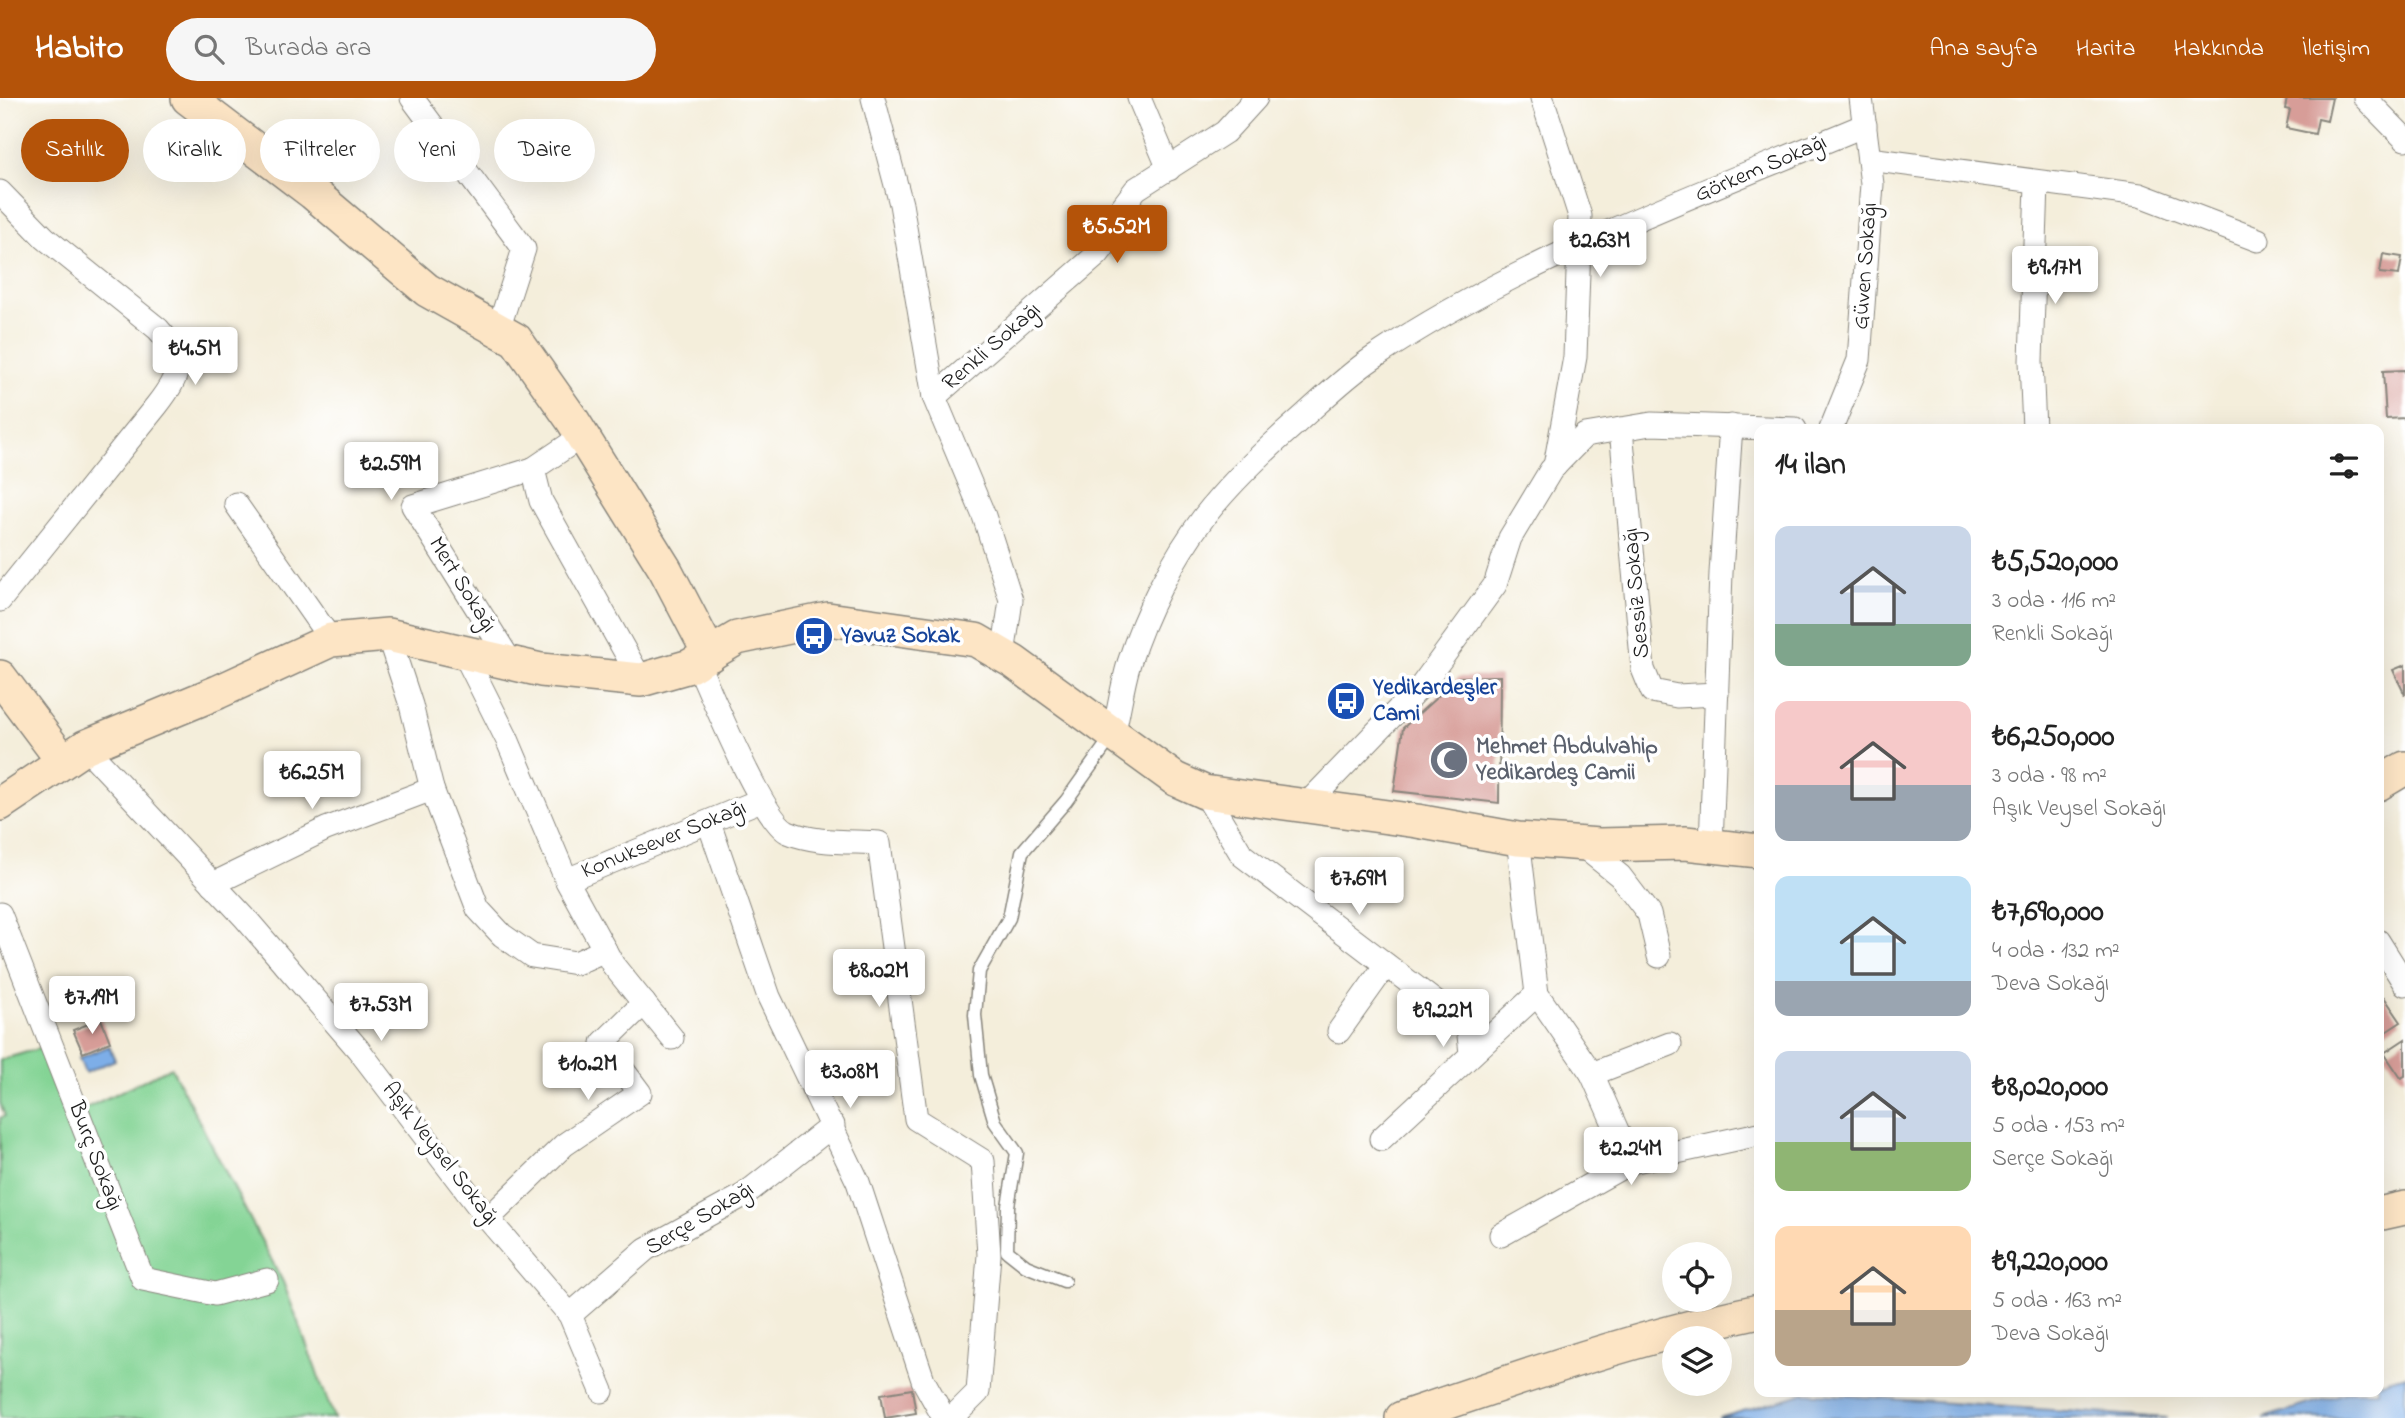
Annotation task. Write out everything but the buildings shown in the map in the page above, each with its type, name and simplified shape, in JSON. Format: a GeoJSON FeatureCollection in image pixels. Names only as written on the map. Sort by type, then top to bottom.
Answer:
{"type":"FeatureCollection","features":[{"type":"Feature","properties":{"kind":"main road"},"geometry":{"type":"LineString","coordinates":[[188,98],[313,193],[427,290],[516,340],[582,436],[665,569],[703,658]]}},
{"type":"Feature","properties":{"kind":"main road"},"geometry":{"type":"LineString","coordinates":[[0,804],[74,754],[331,640],[388,635],[541,670],[641,680],[703,658],[737,638],[828,619],[976,640],[1003,655],[1175,779],[1203,792],[1417,821],[1518,839],[1711,846],[1754,850]]}},
{"type":"Feature","properties":{"kind":"main road"},"geometry":{"type":"LineString","coordinates":[[0,677],[74,754]]}},
{"type":"Feature","properties":{"kind":"main road"},"geometry":{"type":"LineString","coordinates":[[2384,780],[2405,768]]}},
{"type":"Feature","properties":{"kind":"main road"},"geometry":{"type":"LineString","coordinates":[[2384,1213],[2405,1209]]}},
{"type":"Feature","properties":{"kind":"main road"},"geometry":{"type":"LineString","coordinates":[[1402,1418],[1559,1365],[1693,1325],[1754,1312]]}},
{"type":"Feature","properties":{"kind":"street"},"geometry":{"type":"LineString","coordinates":[[412,98],[524,248],[498,330]]}},
{"type":"Feature","properties":{"kind":"street"},"geometry":{"type":"LineString","coordinates":[[873,98],[901,204],[934,397],[984,516],[1011,600],[1003,655]]}},
{"type":"Feature","properties":{"kind":"street"},"geometry":{"type":"LineString","coordinates":[[1139,98],[1169,169]]}},
{"type":"Feature","properties":{"kind":"street","name":"Renkli Sokağı"},"geometry":{"type":"LineString","coordinates":[[934,397],[1098,254],[1118,228],[1120,210],[1136,189],[1225,132],[1256,98]]}},
{"type":"Feature","properties":{"kind":"street"},"geometry":{"type":"LineString","coordinates":[[1542,98],[1580,216],[1574,357],[1555,466]]}},
{"type":"Feature","properties":{"kind":"street","name":"Güven Sokağı"},"geometry":{"type":"LineString","coordinates":[[1833,424],[1859,360],[1872,184],[1861,98]]}},
{"type":"Feature","properties":{"kind":"street"},"geometry":{"type":"LineString","coordinates":[[2365,98],[2405,139]]}},
{"type":"Feature","properties":{"kind":"street","name":"Görkem Sokağı"},"geometry":{"type":"LineString","coordinates":[[1113,735],[1129,664],[1143,626],[1170,572],[1203,518],[1239,476],[1371,359],[1459,307],[1579,246],[1865,125]]}},
{"type":"Feature","properties":{"kind":"street"},"geometry":{"type":"LineString","coordinates":[[1869,159],[2037,184],[2140,195],[2258,240]]}},
{"type":"Feature","properties":{"kind":"street"},"geometry":{"type":"LineString","coordinates":[[2034,424],[2031,361],[2037,184]]}},
{"type":"Feature","properties":{"kind":"street"},"geometry":{"type":"LineString","coordinates":[[0,192],[45,238],[158,329],[170,343],[177,359],[178,373],[150,415],[0,600]]}},
{"type":"Feature","properties":{"kind":"street"},"geometry":{"type":"LineString","coordinates":[[1304,807],[1422,685],[1495,584],[1510,538],[1555,466],[1586,435],[1651,424],[1754,427]]}},
{"type":"Feature","properties":{"kind":"street"},"geometry":{"type":"LineString","coordinates":[[1711,846],[1731,426]]}},
{"type":"Feature","properties":{"kind":"street","name":"Sessiz Sokağı"},"geometry":{"type":"LineString","coordinates":[[1621,429],[1643,669],[1652,691],[1677,696],[1717,694]]}},
{"type":"Feature","properties":{"kind":"street","name":"Mert Sokağı"},"geometry":{"type":"LineString","coordinates":[[512,664],[413,506],[533,469],[582,436]]}},
{"type":"Feature","properties":{"kind":"street"},"geometry":{"type":"LineString","coordinates":[[533,469],[541,501],[641,680]]}},
{"type":"Feature","properties":{"kind":"street"},"geometry":{"type":"LineString","coordinates":[[236,504],[331,640]]}},
{"type":"Feature","properties":{"kind":"street"},"geometry":{"type":"LineString","coordinates":[[388,635],[411,705],[432,789],[478,909],[502,935],[532,956],[576,963],[605,950]]}},
{"type":"Feature","properties":{"kind":"street"},"geometry":{"type":"LineString","coordinates":[[464,653],[508,739],[567,880],[613,965],[672,1038]]}},
{"type":"Feature","properties":{"kind":"street"},"geometry":{"type":"LineString","coordinates":[[703,658],[761,800],[786,831],[815,839],[879,843],[916,1119],[983,1161],[989,1255],[978,1392],[952,1418]]}},
{"type":"Feature","properties":{"kind":"street","name":"Aşık Veysel Sokağı"},"geometry":{"type":"LineString","coordinates":[[74,754],[213,884],[358,1049],[488,1219],[570,1315],[602,1391]]}},
{"type":"Feature","properties":{"kind":"street"},"geometry":{"type":"LineString","coordinates":[[213,884],[326,829],[432,789]]}},
{"type":"Feature","properties":{"kind":"street"},"geometry":{"type":"LineString","coordinates":[[1203,792],[1242,855],[1468,1027],[1471,1053]]}},
{"type":"Feature","properties":{"kind":"street","name":"Konuksever Sokağı"},"geometry":{"type":"LineString","coordinates":[[567,880],[761,800]]}},
{"type":"Feature","properties":{"kind":"street"},"geometry":{"type":"LineString","coordinates":[[709,823],[769,997],[833,1125],[858,1182],[923,1380],[944,1418]]}},
{"type":"Feature","properties":{"kind":"street"},"geometry":{"type":"LineString","coordinates":[[1518,839],[1536,994],[1592,1074],[1631,1162]]}},
{"type":"Feature","properties":{"kind":"street"},"geometry":{"type":"LineString","coordinates":[[1579,843],[1620,876],[1649,914],[1659,956]]}},
{"type":"Feature","properties":{"kind":"street","name":"Burç Sokağı"},"geometry":{"type":"LineString","coordinates":[[0,914],[143,1279],[215,1294],[267,1280]]}},
{"type":"Feature","properties":{"kind":"street"},"geometry":{"type":"LineString","coordinates":[[2384,951],[2405,984]]}},
{"type":"Feature","properties":{"kind":"street"},"geometry":{"type":"LineString","coordinates":[[1339,1031],[1386,965]]}},
{"type":"Feature","properties":{"kind":"street"},"geometry":{"type":"LineString","coordinates":[[1381,1139],[1536,994]]}},
{"type":"Feature","properties":{"kind":"street"},"geometry":{"type":"LineString","coordinates":[[488,1219],[564,1145],[640,1093],[603,1043],[644,1003]]}},
{"type":"Feature","properties":{"kind":"street"},"geometry":{"type":"LineString","coordinates":[[1592,1074],[1670,1044]]}},
{"type":"Feature","properties":{"kind":"street","name":"Serçe Sokağı"},"geometry":{"type":"LineString","coordinates":[[570,1315],[646,1249],[744,1195],[833,1125]]}},
{"type":"Feature","properties":{"kind":"street"},"geometry":{"type":"LineString","coordinates":[[1501,1235],[1631,1162],[1754,1134]]}},
{"type":"Feature","properties":{"kind":"lane"},"geometry":{"type":"LineString","coordinates":[[1064,1281],[1026,1266],[1007,1251],[1008,1206],[1017,1153],[995,1122],[981,1076],[975,1015],[979,971],[1009,918],[1022,852],[1066,801],[1113,735]]}},
{"type":"Feature","properties":{"kind":"green space"},"geometry":{"type":"Polygon","coordinates":[[[51,1045],[78,1112],[171,1067],[283,1282],[334,1418],[0,1418],[0,1118],[5,1116],[0,1103],[0,1060],[51,1045]]]}},
{"type":"Feature","properties":{"kind":"water"},"geometry":{"type":"Polygon","coordinates":[[[109,1046],[115,1060],[85,1073],[79,1058],[109,1046]]]}},
{"type":"Feature","properties":{"kind":"water"},"geometry":{"type":"Polygon","coordinates":[[[2405,1375],[2405,1418],[2263,1418],[2332,1397],[2384,1397],[2384,1381],[2405,1375]]]}},
{"type":"Feature","properties":{"kind":"water"},"geometry":{"type":"Polygon","coordinates":[[[1791,1397],[1863,1397],[2167,1418],[1719,1418],[1791,1397]]]}},
{"type":"Feature","properties":{"kind":"place","name":"Yavuz Sokak"},"geometry":{"type":"Point","coordinates":[814,636]}},
{"type":"Feature","properties":{"kind":"place","name":"Yedikardeşler Cami"},"geometry":{"type":"Point","coordinates":[1346,701]}},
{"type":"Feature","properties":{"kind":"place","name":"Mehmet Abdulvahip Yedikardeş Camii"},"geometry":{"type":"Point","coordinates":[1449,760]}}]}
